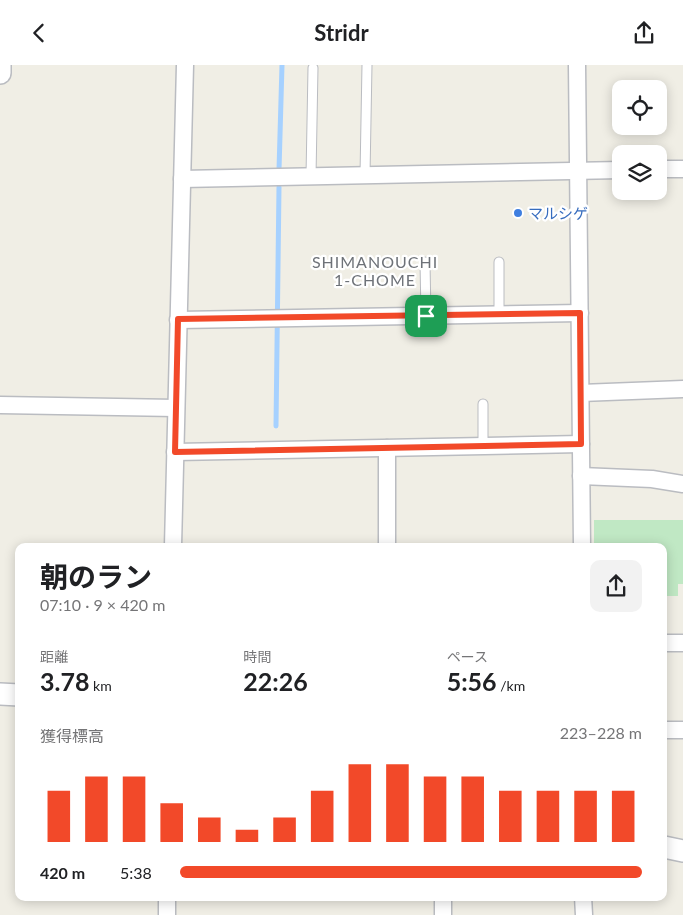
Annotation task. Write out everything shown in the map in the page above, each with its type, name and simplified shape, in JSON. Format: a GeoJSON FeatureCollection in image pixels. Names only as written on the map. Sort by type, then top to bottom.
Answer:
{"type":"FeatureCollection","features":[{"type":"Feature","properties":{"kind":"street"},"geometry":{"type":"LineString","coordinates":[[0,65],[0,73]]}},
{"type":"Feature","properties":{"kind":"street"},"geometry":{"type":"LineString","coordinates":[[173,543],[185,65]]}},
{"type":"Feature","properties":{"kind":"street"},"geometry":{"type":"LineString","coordinates":[[577,65],[582,543]]}},
{"type":"Feature","properties":{"kind":"street"},"geometry":{"type":"LineString","coordinates":[[667,169],[683,169]]}},
{"type":"Feature","properties":{"kind":"street"},"geometry":{"type":"LineString","coordinates":[[182,179],[612,170]]}},
{"type":"Feature","properties":{"kind":"street"},"geometry":{"type":"LineString","coordinates":[[178,319],[580,313]]}},
{"type":"Feature","properties":{"kind":"street"},"geometry":{"type":"LineString","coordinates":[[581,393],[683,389]]}},
{"type":"Feature","properties":{"kind":"street"},"geometry":{"type":"LineString","coordinates":[[0,405],[176,408]]}},
{"type":"Feature","properties":{"kind":"street"},"geometry":{"type":"LineString","coordinates":[[175,452],[581,444]]}},
{"type":"Feature","properties":{"kind":"street"},"geometry":{"type":"LineString","coordinates":[[387,448],[388,543]]}},
{"type":"Feature","properties":{"kind":"street"},"geometry":{"type":"LineString","coordinates":[[581,476],[652,479],[683,484]]}},
{"type":"Feature","properties":{"kind":"street"},"geometry":{"type":"LineString","coordinates":[[667,643],[683,643]]}},
{"type":"Feature","properties":{"kind":"street"},"geometry":{"type":"LineString","coordinates":[[0,693],[15,695]]}},
{"type":"Feature","properties":{"kind":"street"},"geometry":{"type":"LineString","coordinates":[[667,730],[683,730]]}},
{"type":"Feature","properties":{"kind":"street"},"geometry":{"type":"LineString","coordinates":[[667,848],[683,851]]}},
{"type":"Feature","properties":{"kind":"street"},"geometry":{"type":"LineString","coordinates":[[167,901],[167,915]]}},
{"type":"Feature","properties":{"kind":"street"},"geometry":{"type":"LineString","coordinates":[[443,901],[443,915]]}},
{"type":"Feature","properties":{"kind":"street"},"geometry":{"type":"LineString","coordinates":[[583,901],[584,915]]}},
{"type":"Feature","properties":{"kind":"lane"},"geometry":{"type":"LineString","coordinates":[[365,175],[367,65]]}},
{"type":"Feature","properties":{"kind":"lane"},"geometry":{"type":"LineString","coordinates":[[311,176],[313,68]]}},
{"type":"Feature","properties":{"kind":"lane"},"geometry":{"type":"LineString","coordinates":[[425,262],[426,316]]}},
{"type":"Feature","properties":{"kind":"lane"},"geometry":{"type":"LineString","coordinates":[[499,262],[499,315]]}},
{"type":"Feature","properties":{"kind":"lane"},"geometry":{"type":"LineString","coordinates":[[483,404],[484,446]]}},
{"type":"Feature","properties":{"kind":"green space"},"geometry":{"type":"Polygon","coordinates":[[[594,520],[683,520],[683,584],[678,584],[678,596],[667,596],[667,543],[594,543],[594,520]]]}},
{"type":"Feature","properties":{"kind":"waterway"},"geometry":{"type":"LineString","coordinates":[[279,170],[282,65]]}},
{"type":"Feature","properties":{"kind":"waterway"},"geometry":{"type":"LineString","coordinates":[[276,426],[279,187]]}},
{"type":"Feature","properties":{"kind":"place","name":"マルシゲ"},"geometry":{"type":"Point","coordinates":[518,213]}},
{"type":"Feature","properties":{"kind":"district","name":"SHIMANOUCHI 1-CHOME"},"geometry":{"type":"Point","coordinates":[375,270]}},
{"type":"Feature","properties":{"kind":"route"},"geometry":{"type":"LineString","coordinates":[[580,313],[581,444],[175,452],[178,319],[426,316],[580,313]]}}]}
